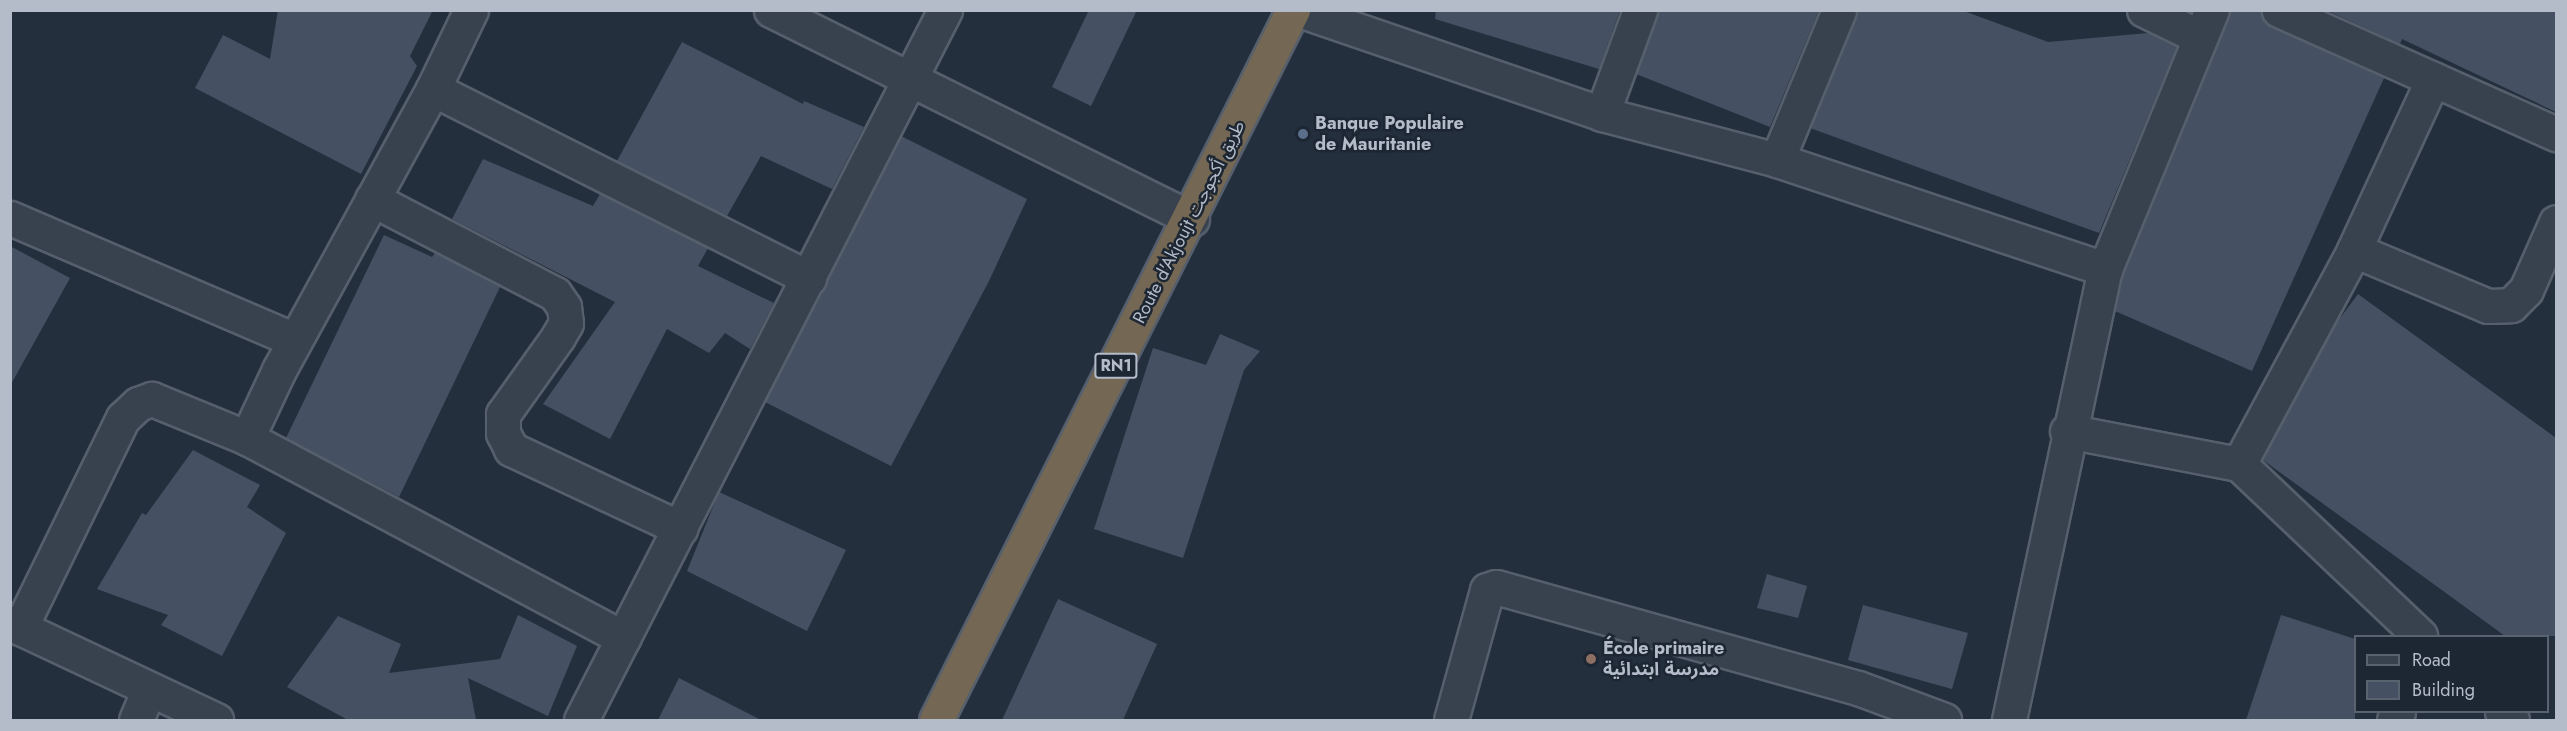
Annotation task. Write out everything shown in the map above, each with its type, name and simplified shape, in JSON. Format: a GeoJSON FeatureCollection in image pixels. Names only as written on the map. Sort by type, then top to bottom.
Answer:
{"type":"FeatureCollection","features":[{"type":"Feature","properties":{"kind":"highway","name":"Route d'Akjoujt طريق أكجوجت"},"geometry":{"type":"LineString","coordinates":[[937,720],[1192,219],[1293,10]]}},
{"type":"Feature","properties":{"kind":"street"},"geometry":{"type":"LineString","coordinates":[[247,438],[295,340],[433,89],[471,10]]}},
{"type":"Feature","properties":{"kind":"street"},"geometry":{"type":"LineString","coordinates":[[771,10],[913,78],[1192,219]]}},
{"type":"Feature","properties":{"kind":"street"},"geometry":{"type":"LineString","coordinates":[[581,720],[913,78],[945,10]]}},
{"type":"Feature","properties":{"kind":"street"},"geometry":{"type":"LineString","coordinates":[[1299,10],[1602,114],[1777,160],[2105,268]]}},
{"type":"Feature","properties":{"kind":"street"},"geometry":{"type":"LineString","coordinates":[[1602,114],[1640,10]]}},
{"type":"Feature","properties":{"kind":"street"},"geometry":{"type":"LineString","coordinates":[[1777,160],[1839,10]]}},
{"type":"Feature","properties":{"kind":"street"},"geometry":{"type":"LineString","coordinates":[[2009,720],[2067,431],[2105,268],[2205,23],[2144,10]]}},
{"type":"Feature","properties":{"kind":"street"},"geometry":{"type":"LineString","coordinates":[[2279,10],[2556,134]]}},
{"type":"Feature","properties":{"kind":"street"},"geometry":{"type":"LineString","coordinates":[[2239,464],[2354,250],[2433,79]]}},
{"type":"Feature","properties":{"kind":"street"},"geometry":{"type":"LineString","coordinates":[[433,89],[809,278]]}},
{"type":"Feature","properties":{"kind":"street"},"geometry":{"type":"LineString","coordinates":[[372,199],[555,294],[564,307],[566,323],[558,337],[502,414],[503,433],[511,449],[680,528]]}},
{"type":"Feature","properties":{"kind":"street"},"geometry":{"type":"LineString","coordinates":[[10,218],[295,340]]}},
{"type":"Feature","properties":{"kind":"street"},"geometry":{"type":"LineString","coordinates":[[2354,250],[2488,306],[2511,304],[2526,290],[2556,222]]}},
{"type":"Feature","properties":{"kind":"street"},"geometry":{"type":"LineString","coordinates":[[216,720],[15,625],[123,418],[138,404],[152,399],[247,438],[622,638]]}},
{"type":"Feature","properties":{"kind":"street"},"geometry":{"type":"LineString","coordinates":[[2067,431],[2239,464],[2419,635]]}},
{"type":"Feature","properties":{"kind":"street"},"geometry":{"type":"LineString","coordinates":[[1451,720],[1487,590],[1496,587],[1858,688],[1944,720]]}},
{"type":"Feature","properties":{"kind":"street"},"geometry":{"type":"LineString","coordinates":[[136,720],[149,690]]}},
{"type":"Feature","properties":{"kind":"building"},"geometry":{"type":"Polygon","coordinates":[[[278,10],[433,10],[410,56],[417,66],[361,174],[195,88],[223,35],[270,59],[278,10]]]}},
{"type":"Feature","properties":{"kind":"building"},"geometry":{"type":"Polygon","coordinates":[[[1089,10],[1137,10],[1091,106],[1052,87],[1089,10]]]}},
{"type":"Feature","properties":{"kind":"building"},"geometry":{"type":"Polygon","coordinates":[[[1436,10],[1620,10],[1599,69],[1435,19],[1436,10]]]}},
{"type":"Feature","properties":{"kind":"building"},"geometry":{"type":"Polygon","coordinates":[[[1658,10],[1819,10],[1770,127],[1636,74],[1658,10]]]}},
{"type":"Feature","properties":{"kind":"building"},"geometry":{"type":"Polygon","coordinates":[[[1857,10],[1961,10],[2048,42],[2148,33],[2177,47],[2099,233],[1810,128],[1857,10]]]}},
{"type":"Feature","properties":{"kind":"building"},"geometry":{"type":"Polygon","coordinates":[[[2230,10],[2260,10],[2271,27],[2384,78],[2252,371],[2115,311],[2123,275],[2230,10]]]}},
{"type":"Feature","properties":{"kind":"building"},"geometry":{"type":"Polygon","coordinates":[[[2326,10],[2556,10],[2556,112],[2402,39],[2400,44],[2326,10]]]}},
{"type":"Feature","properties":{"kind":"building"},"geometry":{"type":"Polygon","coordinates":[[[682,42],[803,104],[804,101],[864,127],[832,189],[761,156],[727,216],[617,161],[682,42]]]}},
{"type":"Feature","properties":{"kind":"building"},"geometry":{"type":"Polygon","coordinates":[[[901,136],[1027,199],[989,281],[891,466],[765,402],[901,136]]]}},
{"type":"Feature","properties":{"kind":"building"},"geometry":{"type":"Polygon","coordinates":[[[483,159],[593,206],[600,194],[708,248],[698,266],[774,303],[750,349],[725,333],[709,353],[667,329],[610,439],[543,404],[615,302],[452,219],[483,159]]]}},
{"type":"Feature","properties":{"kind":"building"},"geometry":{"type":"Polygon","coordinates":[[[384,235],[432,257],[435,253],[500,287],[399,497],[286,438],[384,235]]]}},
{"type":"Feature","properties":{"kind":"building"},"geometry":{"type":"Polygon","coordinates":[[[10,246],[70,278],[10,386],[10,246]]]}},
{"type":"Feature","properties":{"kind":"building"},"geometry":{"type":"Polygon","coordinates":[[[2358,294],[2556,438],[2556,636],[2504,635],[2263,460],[2335,325],[2358,294]]]}},
{"type":"Feature","properties":{"kind":"building"},"geometry":{"type":"Polygon","coordinates":[[[1220,334],[1260,351],[1244,370],[1183,558],[1094,529],[1153,348],[1206,365],[1220,334]]]}},
{"type":"Feature","properties":{"kind":"building"},"geometry":{"type":"Polygon","coordinates":[[[193,450],[260,485],[247,507],[286,533],[222,656],[161,625],[168,615],[97,589],[142,513],[146,515],[193,450]]]}},
{"type":"Feature","properties":{"kind":"building"},"geometry":{"type":"Polygon","coordinates":[[[719,492],[846,550],[807,631],[687,571],[719,492]]]}},
{"type":"Feature","properties":{"kind":"building"},"geometry":{"type":"Polygon","coordinates":[[[1767,574],[1807,586],[1798,618],[1757,608],[1767,574]]]}},
{"type":"Feature","properties":{"kind":"building"},"geometry":{"type":"Polygon","coordinates":[[[1058,599],[1157,644],[1123,720],[1002,720],[1058,599]]]}},
{"type":"Feature","properties":{"kind":"building"},"geometry":{"type":"Polygon","coordinates":[[[1863,605],[1968,633],[1952,689],[1848,660],[1863,605]]]}},
{"type":"Feature","properties":{"kind":"building"},"geometry":{"type":"Polygon","coordinates":[[[518,615],[577,646],[548,716],[468,678],[476,720],[348,720],[287,687],[338,616],[401,644],[389,673],[500,659],[518,615]]]}},
{"type":"Feature","properties":{"kind":"building"},"geometry":{"type":"Polygon","coordinates":[[[2281,615],[2354,639],[2355,720],[2246,720],[2281,615]]]}},
{"type":"Feature","properties":{"kind":"building"},"geometry":{"type":"Polygon","coordinates":[[[679,678],[761,720],[658,720],[679,678]]]}},
{"type":"Feature","properties":{"kind":"place","name":"Banque Populaire de Mauritanie"},"geometry":{"type":"Point","coordinates":[1303,134]}},
{"type":"Feature","properties":{"kind":"place","name":"École primaire مدرسة ابتدائية"},"geometry":{"type":"Point","coordinates":[1591,659]}}]}
